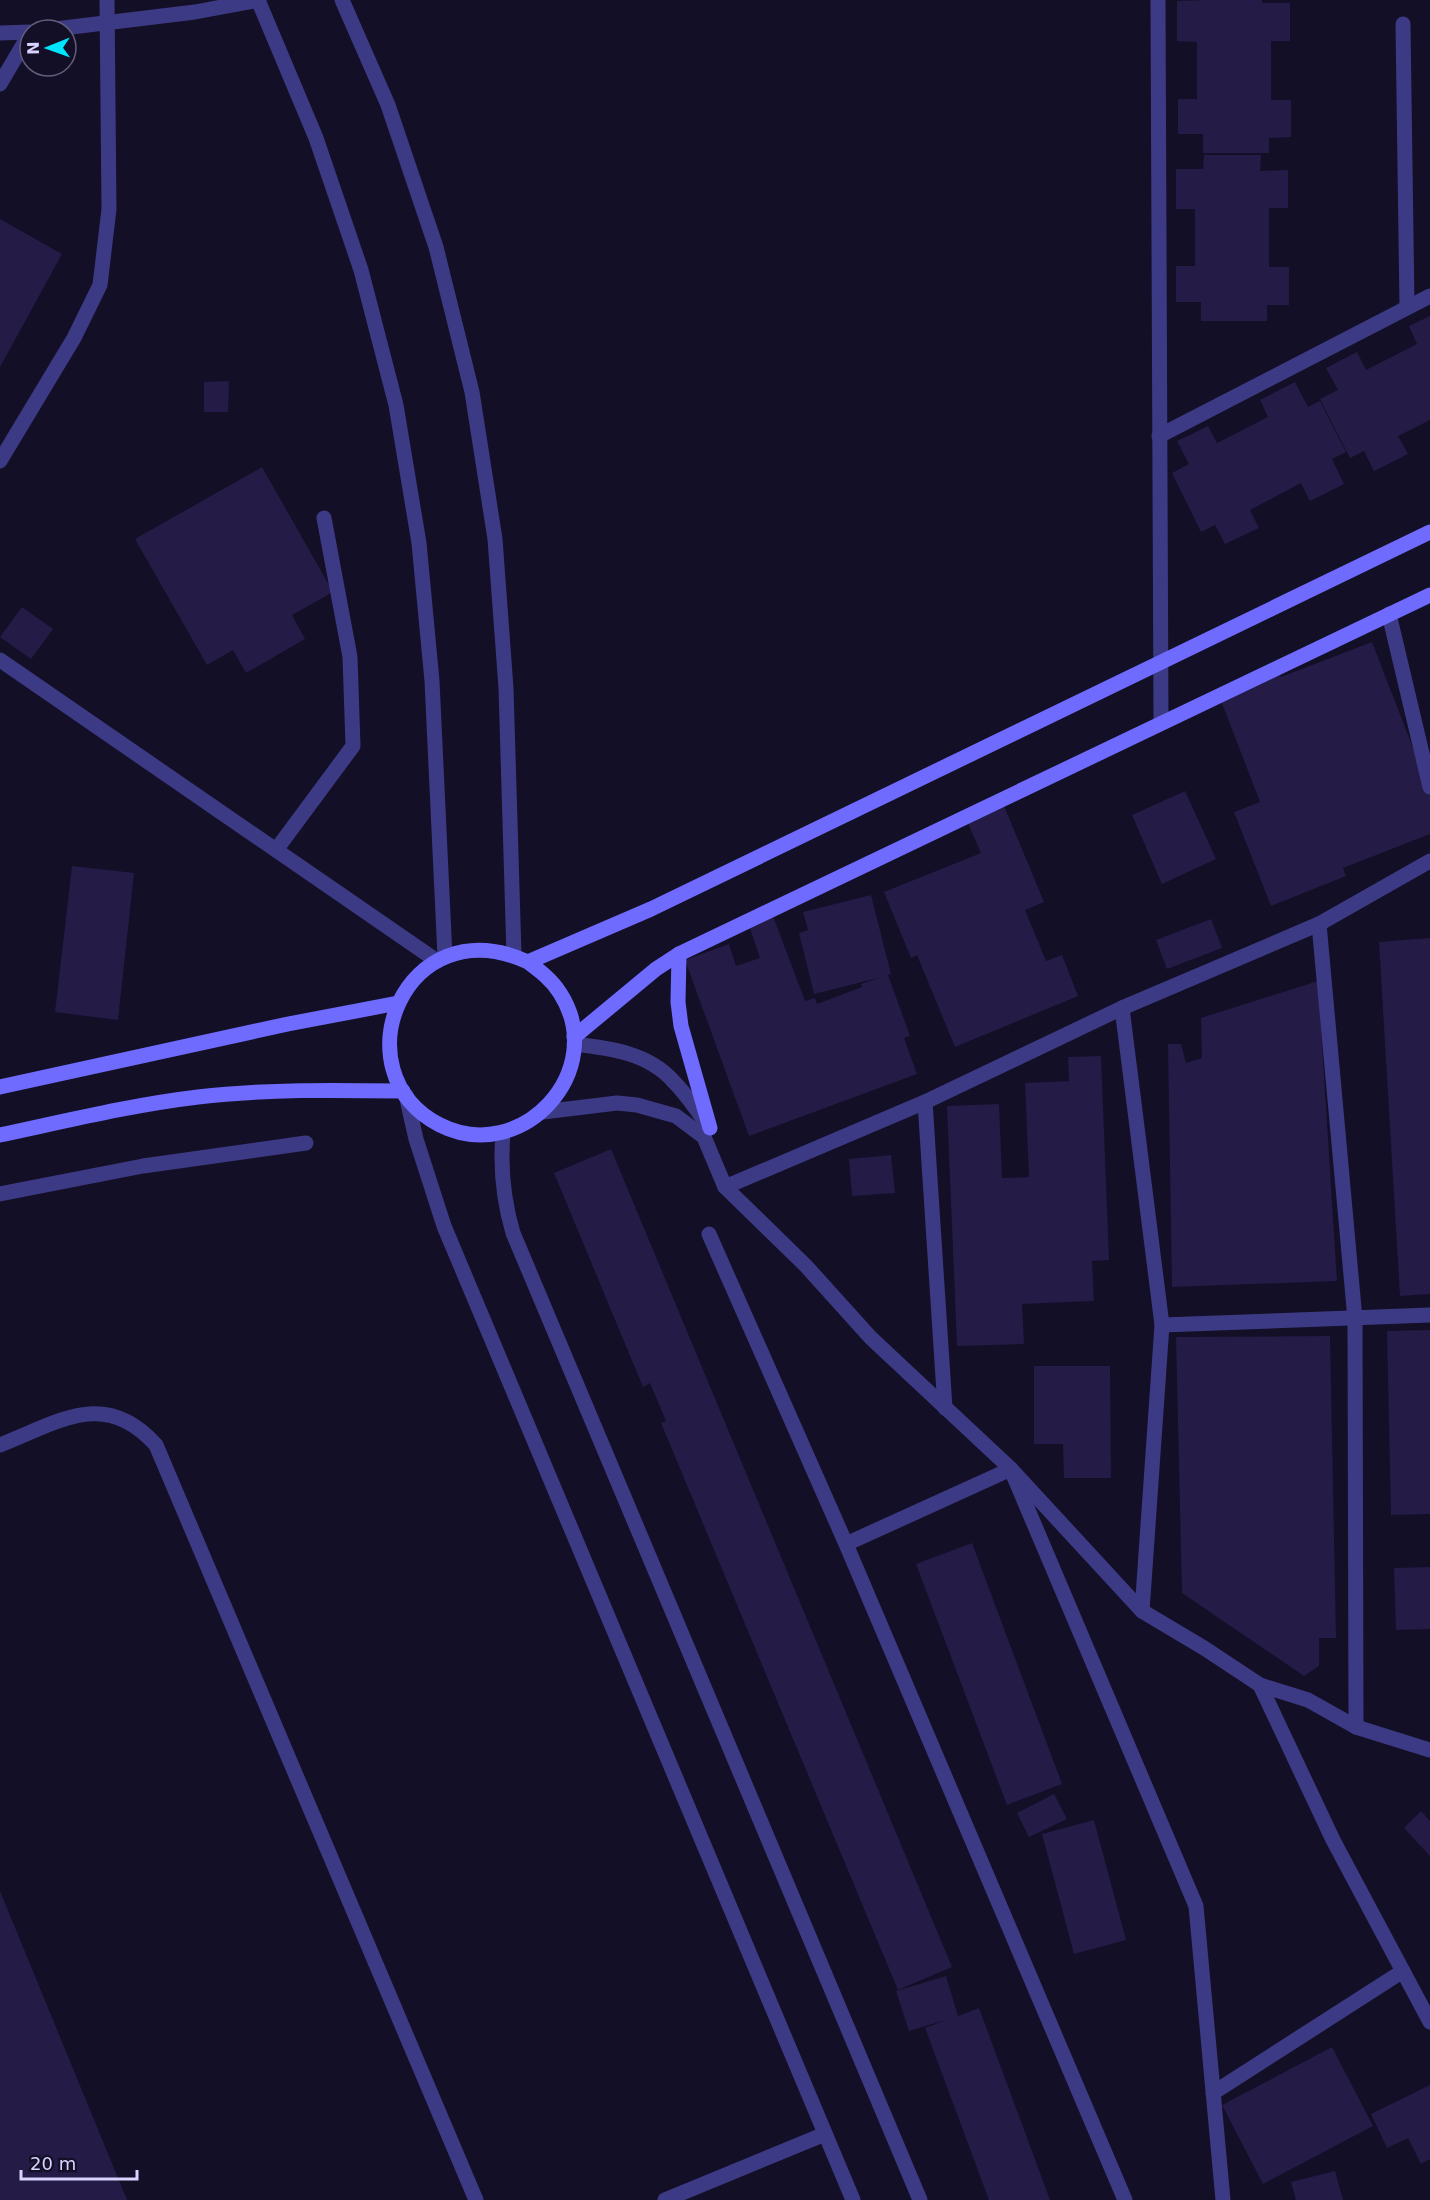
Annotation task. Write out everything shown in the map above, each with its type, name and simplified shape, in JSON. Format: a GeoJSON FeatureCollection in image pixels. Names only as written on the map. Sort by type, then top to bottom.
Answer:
{"type":"FeatureCollection","features":[{"type":"Feature","properties":{"kind":"main road"},"geometry":{"type":"LineString","coordinates":[[521,958],[651,909],[1430,532]]}},
{"type":"Feature","properties":{"kind":"main road"},"geometry":{"type":"LineString","coordinates":[[574,1040],[656,969],[679,954],[1430,595]]}},
{"type":"Feature","properties":{"kind":"main road"},"geometry":{"type":"LineString","coordinates":[[467,950],[492,950],[521,958],[546,976],[561,994],[570,1015],[574,1040],[570,1069],[560,1092],[543,1112],[524,1124],[503,1132],[481,1135],[460,1132],[439,1124],[421,1112],[405,1093],[394,1071],[390,1048],[391,1025],[398,1003],[408,986],[422,972],[441,959],[467,950]]}},
{"type":"Feature","properties":{"kind":"main road"},"geometry":{"type":"LineString","coordinates":[[679,954],[678,1002],[681,1026],[707,1133]]}},
{"type":"Feature","properties":{"kind":"main road"},"geometry":{"type":"LineString","coordinates":[[0,1087],[288,1024],[398,1003]]}},
{"type":"Feature","properties":{"kind":"main road"},"geometry":{"type":"LineString","coordinates":[[0,1135],[141,1105],[197,1097],[306,1090],[405,1093]]}},
{"type":"Feature","properties":{"kind":"street"},"geometry":{"type":"LineString","coordinates":[[0,461],[74,338],[100,285],[109,209],[107,0]]}},
{"type":"Feature","properties":{"kind":"street"},"geometry":{"type":"LineString","coordinates":[[78,26],[195,12],[258,0],[316,138],[362,270],[396,405],[419,543],[432,681],[441,959]]}},
{"type":"Feature","properties":{"kind":"street"},"geometry":{"type":"LineString","coordinates":[[342,0],[388,105],[436,247],[472,392],[495,539],[521,958]]}},
{"type":"Feature","properties":{"kind":"street"},"geometry":{"type":"LineString","coordinates":[[1158,0],[1161,723]]}},
{"type":"Feature","properties":{"kind":"street"},"geometry":{"type":"LineString","coordinates":[[1403,24],[1407,307]]}},
{"type":"Feature","properties":{"kind":"street"},"geometry":{"type":"LineString","coordinates":[[0,33],[18,32]]}},
{"type":"Feature","properties":{"kind":"street"},"geometry":{"type":"LineString","coordinates":[[0,84],[18,53]]}},
{"type":"Feature","properties":{"kind":"street"},"geometry":{"type":"LineString","coordinates":[[1159,435],[1430,296]]}},
{"type":"Feature","properties":{"kind":"street"},"geometry":{"type":"LineString","coordinates":[[276,850],[353,746],[350,657],[324,518]]}},
{"type":"Feature","properties":{"kind":"street"},"geometry":{"type":"LineString","coordinates":[[1389,614],[1430,787]]}},
{"type":"Feature","properties":{"kind":"street"},"geometry":{"type":"LineString","coordinates":[[0,660],[276,850],[441,959]]}},
{"type":"Feature","properties":{"kind":"street"},"geometry":{"type":"LineString","coordinates":[[724,1187],[925,1102],[1122,1008],[1319,924],[1430,861]]}},
{"type":"Feature","properties":{"kind":"street"},"geometry":{"type":"LineString","coordinates":[[1319,924],[1355,1319],[1356,1726]]}},
{"type":"Feature","properties":{"kind":"street"},"geometry":{"type":"LineString","coordinates":[[1122,1008],[1162,1325],[1142,1611]]}},
{"type":"Feature","properties":{"kind":"street"},"geometry":{"type":"LineString","coordinates":[[574,1040],[622,1051],[641,1058],[674,1080],[707,1133],[724,1187],[806,1266],[871,1338],[1011,1469],[1142,1611],[1260,1685],[1308,1700],[1356,1726],[1430,1750]]}},
{"type":"Feature","properties":{"kind":"street"},"geometry":{"type":"LineString","coordinates":[[405,1093],[419,1150],[444,1226],[853,2200]]}},
{"type":"Feature","properties":{"kind":"street"},"geometry":{"type":"LineString","coordinates":[[925,1102],[945,1408]]}},
{"type":"Feature","properties":{"kind":"street"},"geometry":{"type":"LineString","coordinates":[[543,1112],[597,1104],[638,1105],[676,1116],[707,1133]]}},
{"type":"Feature","properties":{"kind":"street"},"geometry":{"type":"LineString","coordinates":[[503,1132],[502,1183],[513,1233],[920,2200]]}},
{"type":"Feature","properties":{"kind":"street"},"geometry":{"type":"LineString","coordinates":[[0,1194],[142,1166],[306,1143]]}},
{"type":"Feature","properties":{"kind":"street"},"geometry":{"type":"LineString","coordinates":[[709,1234],[846,1544],[1125,2200]]}},
{"type":"Feature","properties":{"kind":"street"},"geometry":{"type":"LineString","coordinates":[[1162,1325],[1430,1315]]}},
{"type":"Feature","properties":{"kind":"street"},"geometry":{"type":"LineString","coordinates":[[0,1445],[89,1413],[118,1416],[143,1430],[156,1445],[476,2200]]}},
{"type":"Feature","properties":{"kind":"street"},"geometry":{"type":"LineString","coordinates":[[846,1544],[1011,1469]]}},
{"type":"Feature","properties":{"kind":"street"},"geometry":{"type":"LineString","coordinates":[[1011,1469],[1196,1906],[1223,2200]]}},
{"type":"Feature","properties":{"kind":"street"},"geometry":{"type":"LineString","coordinates":[[1260,1685],[1333,1840],[1430,2022]]}},
{"type":"Feature","properties":{"kind":"street"},"geometry":{"type":"LineString","coordinates":[[1213,2093],[1403,1971]]}},
{"type":"Feature","properties":{"kind":"street"},"geometry":{"type":"LineString","coordinates":[[665,2200],[825,2134]]}},
{"type":"Feature","properties":{"kind":"building"},"geometry":{"type":"Polygon","coordinates":[[[1262,0],[1262,3],[1290,3],[1290,41],[1271,41],[1271,100],[1291,100],[1291,137],[1269,138],[1269,153],[1203,153],[1203,134],[1178,134],[1178,99],[1197,99],[1197,42],[1177,41],[1177,1],[1262,0]]]}},
{"type":"Feature","properties":{"kind":"building"},"geometry":{"type":"Polygon","coordinates":[[[1204,155],[1261,155],[1260,171],[1288,170],[1288,208],[1269,208],[1269,267],[1289,267],[1289,305],[1267,305],[1267,321],[1201,321],[1201,302],[1176,302],[1176,266],[1195,266],[1195,209],[1176,209],[1176,169],[1203,169],[1204,155]]]}},
{"type":"Feature","properties":{"kind":"building"},"geometry":{"type":"Polygon","coordinates":[[[0,219],[62,254],[0,367],[0,219]]]}},
{"type":"Feature","properties":{"kind":"building"},"geometry":{"type":"Polygon","coordinates":[[[1430,316],[1430,420],[1398,436],[1408,454],[1374,471],[1364,451],[1350,458],[1320,399],[1338,390],[1326,368],[1357,352],[1366,370],[1417,344],[1409,326],[1430,316]]]}},
{"type":"Feature","properties":{"kind":"building"},"geometry":{"type":"Polygon","coordinates":[[[229,381],[228,412],[204,412],[204,382],[229,381]]]}},
{"type":"Feature","properties":{"kind":"building"},"geometry":{"type":"Polygon","coordinates":[[[1295,382],[1308,407],[1320,401],[1346,452],[1332,459],[1344,484],[1310,501],[1301,483],[1250,510],[1259,528],[1225,544],[1215,525],[1201,532],[1172,473],[1189,464],[1177,441],[1208,426],[1217,443],[1268,417],[1260,400],[1295,382]]]}},
{"type":"Feature","properties":{"kind":"building"},"geometry":{"type":"Polygon","coordinates":[[[262,467],[333,592],[292,615],[305,639],[246,673],[233,650],[207,665],[135,539],[262,467]]]}},
{"type":"Feature","properties":{"kind":"building"},"geometry":{"type":"Polygon","coordinates":[[[22,607],[53,629],[31,659],[0,637],[22,607]]]}},
{"type":"Feature","properties":{"kind":"building"},"geometry":{"type":"Polygon","coordinates":[[[1372,642],[1430,792],[1430,834],[1343,868],[1346,876],[1271,906],[1234,812],[1260,802],[1220,698],[1279,674],[1281,677],[1372,642]]]}},
{"type":"Feature","properties":{"kind":"building"},"geometry":{"type":"Polygon","coordinates":[[[1185,791],[1216,859],[1162,884],[1132,815],[1185,791]]]}},
{"type":"Feature","properties":{"kind":"building"},"geometry":{"type":"Polygon","coordinates":[[[1004,806],[1044,902],[1025,910],[1046,961],[1062,955],[1078,996],[955,1047],[917,955],[911,958],[884,892],[981,853],[967,821],[1004,806]]]}},
{"type":"Feature","properties":{"kind":"building"},"geometry":{"type":"Polygon","coordinates":[[[72,866],[134,873],[118,1020],[55,1012],[72,866]]]}},
{"type":"Feature","properties":{"kind":"building"},"geometry":{"type":"Polygon","coordinates":[[[871,895],[891,974],[888,975],[910,1036],[904,1038],[917,1074],[749,1136],[685,960],[729,944],[736,966],[760,958],[749,925],[773,916],[805,1001],[815,998],[817,1004],[882,977],[814,994],[799,933],[808,930],[803,912],[871,895]]]}},
{"type":"Feature","properties":{"kind":"building"},"geometry":{"type":"Polygon","coordinates":[[[1211,919],[1222,948],[1167,969],[1156,940],[1211,919]]]}},
{"type":"Feature","properties":{"kind":"building"},"geometry":{"type":"Polygon","coordinates":[[[1430,938],[1430,1294],[1400,1296],[1379,942],[1430,938]]]}},
{"type":"Feature","properties":{"kind":"building"},"geometry":{"type":"Polygon","coordinates":[[[1318,981],[1337,1281],[1172,1287],[1168,1044],[1181,1044],[1186,1063],[1202,1058],[1201,1018],[1318,981]]]}},
{"type":"Feature","properties":{"kind":"building"},"geometry":{"type":"Polygon","coordinates":[[[1101,1056],[1109,1260],[1092,1261],[1094,1301],[1022,1304],[1024,1344],[957,1346],[947,1106],[999,1104],[1002,1178],[1029,1177],[1025,1083],[1069,1081],[1068,1057],[1101,1056]]]}},
{"type":"Feature","properties":{"kind":"building"},"geometry":{"type":"Polygon","coordinates":[[[611,1149],[952,1967],[898,1990],[661,1423],[666,1421],[650,1383],[643,1387],[554,1173],[611,1149]]]}},
{"type":"Feature","properties":{"kind":"building"},"geometry":{"type":"Polygon","coordinates":[[[891,1155],[895,1193],[852,1196],[849,1159],[891,1155]]]}},
{"type":"Feature","properties":{"kind":"building"},"geometry":{"type":"Polygon","coordinates":[[[1430,1330],[1430,1514],[1391,1515],[1387,1331],[1430,1330]]]}},
{"type":"Feature","properties":{"kind":"building"},"geometry":{"type":"Polygon","coordinates":[[[1330,1336],[1336,1638],[1319,1638],[1319,1666],[1304,1676],[1182,1593],[1176,1337],[1330,1336]]]}},
{"type":"Feature","properties":{"kind":"building"},"geometry":{"type":"Polygon","coordinates":[[[1034,1366],[1110,1366],[1111,1478],[1064,1478],[1063,1444],[1034,1444],[1034,1366]]]}},
{"type":"Feature","properties":{"kind":"building"},"geometry":{"type":"Polygon","coordinates":[[[972,1543],[1062,1784],[1007,1805],[916,1564],[972,1543]]]}},
{"type":"Feature","properties":{"kind":"building"},"geometry":{"type":"Polygon","coordinates":[[[1430,1567],[1430,1629],[1396,1630],[1394,1568],[1430,1567]]]}},
{"type":"Feature","properties":{"kind":"building"},"geometry":{"type":"Polygon","coordinates":[[[1054,1794],[1067,1819],[1029,1837],[1017,1813],[1054,1794]]]}},
{"type":"Feature","properties":{"kind":"building"},"geometry":{"type":"Polygon","coordinates":[[[1421,1811],[1430,1821],[1430,1856],[1404,1828],[1421,1811]]]}},
{"type":"Feature","properties":{"kind":"building"},"geometry":{"type":"Polygon","coordinates":[[[1094,1820],[1126,1940],[1074,1954],[1042,1834],[1094,1820]]]}},
{"type":"Feature","properties":{"kind":"building"},"geometry":{"type":"Polygon","coordinates":[[[0,1891],[127,2200],[0,2200],[0,1891]]]}},
{"type":"Feature","properties":{"kind":"building"},"geometry":{"type":"Polygon","coordinates":[[[946,1976],[958,2016],[979,2008],[1050,2200],[989,2200],[925,2028],[946,2020],[909,2031],[896,1991],[946,1976]]]}},
{"type":"Feature","properties":{"kind":"building"},"geometry":{"type":"Polygon","coordinates":[[[1332,2047],[1373,2126],[1263,2184],[1222,2105],[1332,2047]]]}},
{"type":"Feature","properties":{"kind":"building"},"geometry":{"type":"Polygon","coordinates":[[[1430,2085],[1430,2159],[1421,2164],[1408,2138],[1387,2148],[1371,2114],[1430,2085]]]}},
{"type":"Feature","properties":{"kind":"building"},"geometry":{"type":"Polygon","coordinates":[[[1335,2171],[1343,2200],[1296,2200],[1291,2182],[1335,2171]]]}}]}
